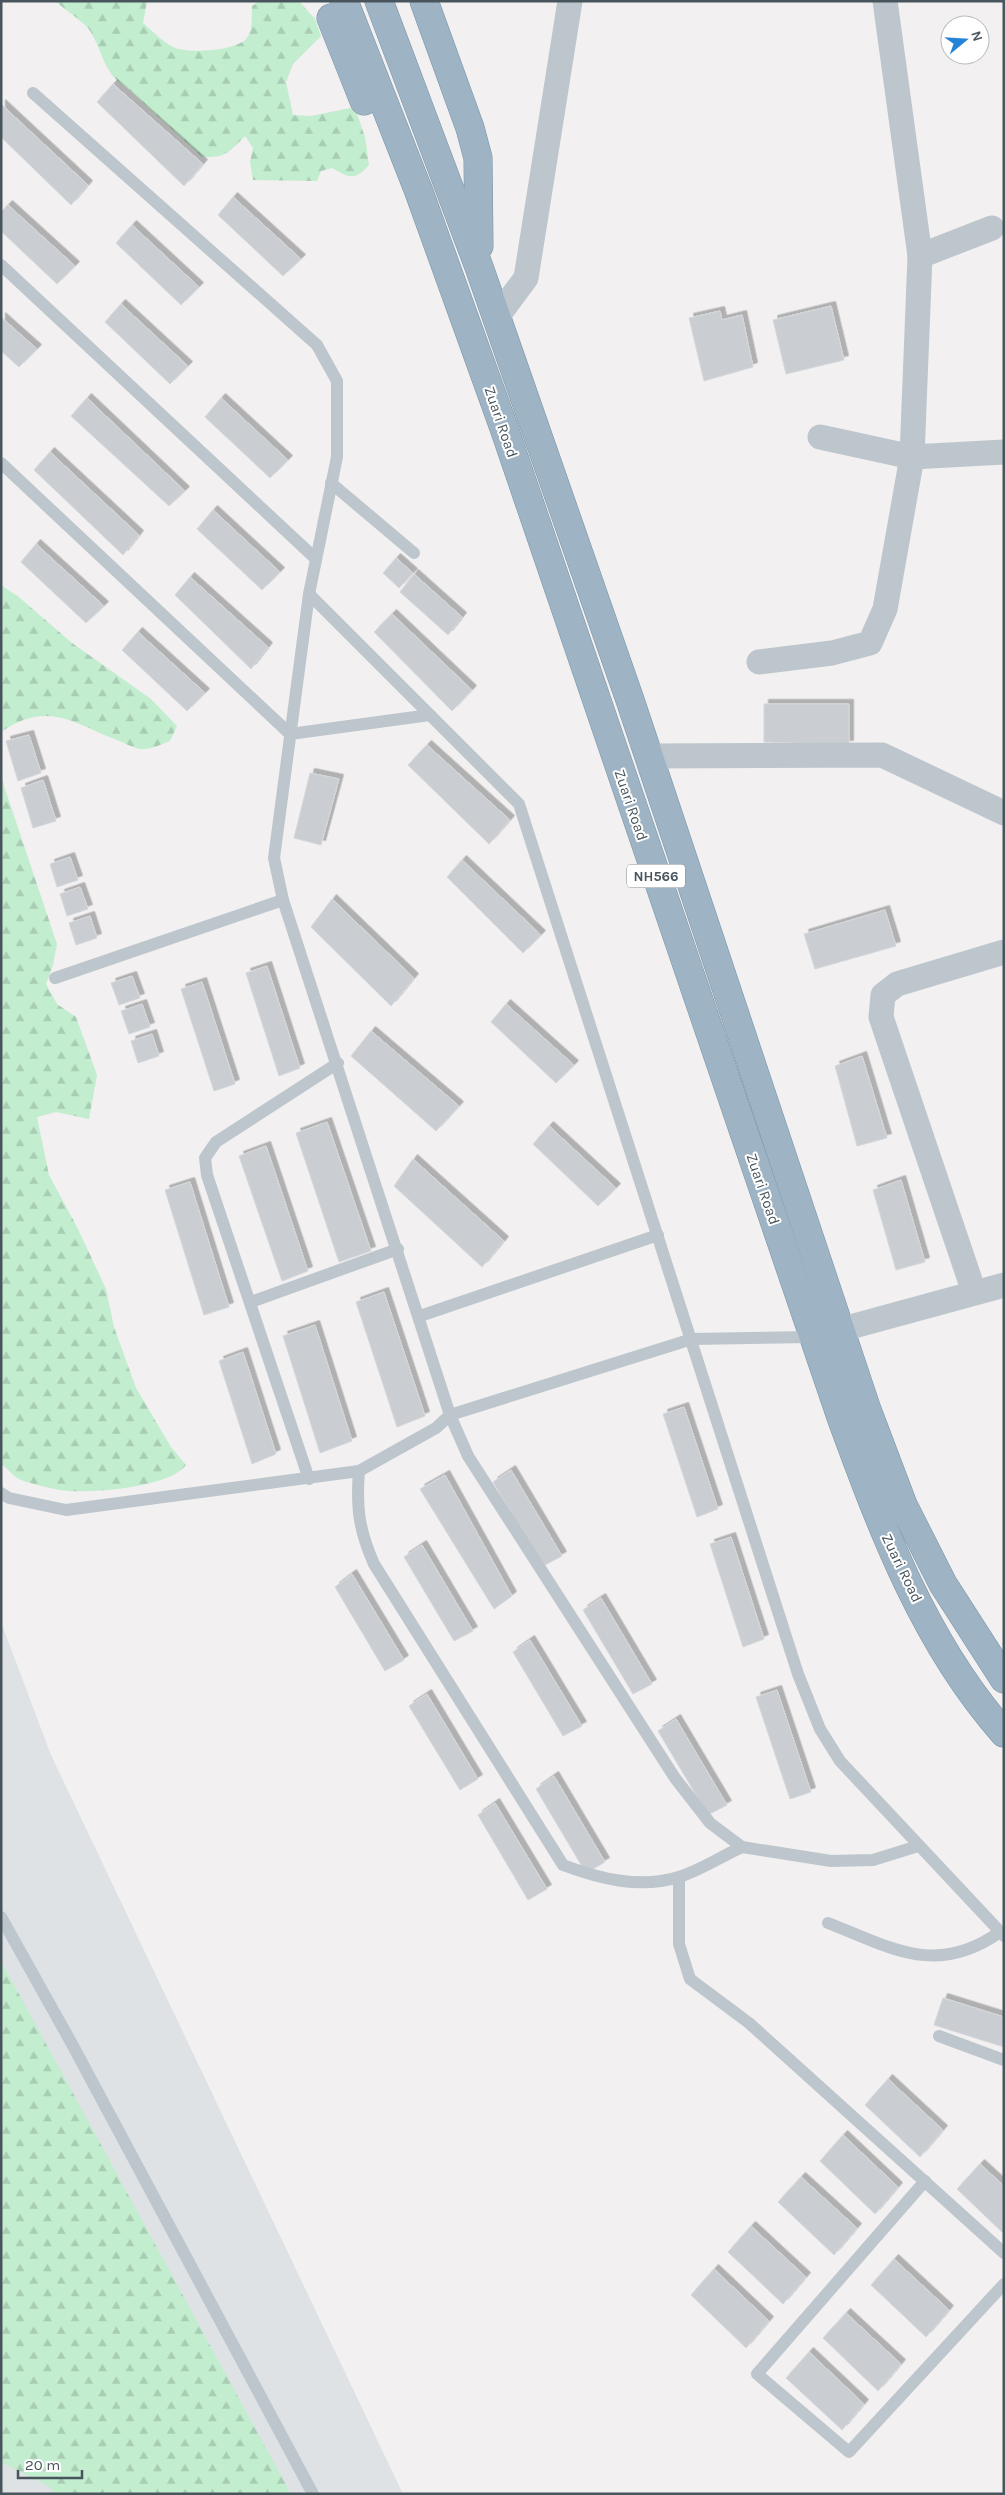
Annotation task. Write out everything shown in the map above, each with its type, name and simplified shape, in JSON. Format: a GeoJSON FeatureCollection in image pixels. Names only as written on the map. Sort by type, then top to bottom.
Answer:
{"type":"FeatureCollection","features":[{"type":"Feature","properties":{"kind":"highway","name":"Zuari Road"},"geometry":{"type":"LineString","coordinates":[[379,1],[497,316],[649,756],[867,1410],[903,1505],[943,1584],[1004,1680]]}},
{"type":"Feature","properties":{"kind":"highway"},"geometry":{"type":"LineString","coordinates":[[424,1],[470,128],[478,158],[479,267]]}},
{"type":"Feature","properties":{"kind":"highway","name":"Zuari Road"},"geometry":{"type":"LineString","coordinates":[[330,2],[450,277],[814,1338],[879,1521],[910,1586],[948,1656],[1004,1733]]}},
{"type":"Feature","properties":{"kind":"street"},"geometry":{"type":"LineString","coordinates":[[497,316],[526,278],[570,1]]}},
{"type":"Feature","properties":{"kind":"street"},"geometry":{"type":"LineString","coordinates":[[759,662],[832,653],[870,643],[885,609],[912,456],[920,256],[885,1]]}},
{"type":"Feature","properties":{"kind":"street"},"geometry":{"type":"LineString","coordinates":[[920,256],[992,228]]}},
{"type":"Feature","properties":{"kind":"street"},"geometry":{"type":"LineString","coordinates":[[820,437],[912,456],[1004,452]]}},
{"type":"Feature","properties":{"kind":"street"},"geometry":{"type":"LineString","coordinates":[[649,756],[882,756],[1004,814]]}},
{"type":"Feature","properties":{"kind":"street"},"geometry":{"type":"LineString","coordinates":[[974,1292],[881,1017],[883,995],[897,984],[1004,952]]}},
{"type":"Feature","properties":{"kind":"street"},"geometry":{"type":"LineString","coordinates":[[814,1338],[1004,1285]]}},
{"type":"Feature","properties":{"kind":"lane"},"geometry":{"type":"LineString","coordinates":[[33,93],[317,345],[337,381],[337,456],[309,594],[274,858],[284,900],[420,1316],[450,1415],[468,1456],[675,1778],[710,1823],[742,1847],[831,1861],[873,1860],[918,1846]]}},
{"type":"Feature","properties":{"kind":"lane"},"geometry":{"type":"LineString","coordinates":[[1,265],[316,559]]}},
{"type":"Feature","properties":{"kind":"lane"},"geometry":{"type":"LineString","coordinates":[[1,463],[290,734]]}},
{"type":"Feature","properties":{"kind":"lane"},"geometry":{"type":"LineString","coordinates":[[331,483],[414,553]]}},
{"type":"Feature","properties":{"kind":"lane"},"geometry":{"type":"LineString","coordinates":[[309,594],[519,804],[798,1674],[820,1729],[840,1761],[1002,1934],[954,1955],[910,1955],[828,1923]]}},
{"type":"Feature","properties":{"kind":"lane"},"geometry":{"type":"LineString","coordinates":[[290,734],[430,715]]}},
{"type":"Feature","properties":{"kind":"lane"},"geometry":{"type":"LineString","coordinates":[[55,978],[284,900]]}},
{"type":"Feature","properties":{"kind":"lane"},"geometry":{"type":"LineString","coordinates":[[309,1479],[207,1175],[205,1158],[216,1142],[338,1063]]}},
{"type":"Feature","properties":{"kind":"lane"},"geometry":{"type":"LineString","coordinates":[[420,1316],[658,1235]]}},
{"type":"Feature","properties":{"kind":"lane"},"geometry":{"type":"LineString","coordinates":[[251,1302],[398,1249]]}},
{"type":"Feature","properties":{"kind":"lane"},"geometry":{"type":"LineString","coordinates":[[1,1493],[9,1498],[66,1510],[359,1471],[436,1428],[450,1415],[692,1340],[814,1338]]}},
{"type":"Feature","properties":{"kind":"lane"},"geometry":{"type":"LineString","coordinates":[[359,1471],[357,1500],[362,1538],[374,1564],[563,1865],[596,1877],[635,1883],[679,1877],[742,1847]]}},
{"type":"Feature","properties":{"kind":"lane"},"geometry":{"type":"LineString","coordinates":[[679,1877],[679,1944],[690,1979],[749,2023],[1004,2253]]}},
{"type":"Feature","properties":{"kind":"lane"},"geometry":{"type":"LineString","coordinates":[[1,1917],[72,2044],[313,2494]]}},
{"type":"Feature","properties":{"kind":"lane"},"geometry":{"type":"LineString","coordinates":[[939,2036],[1004,2060]]}},
{"type":"Feature","properties":{"kind":"lane"},"geometry":{"type":"LineString","coordinates":[[926,2181],[757,2374],[849,2452],[1004,2284]]}},
{"type":"Feature","properties":{"kind":"shaded area"},"geometry":{"type":"Polygon","coordinates":[[[1,1622],[51,1755],[403,2494],[1,2494],[1,1622]]]}},
{"type":"Feature","properties":{"kind":"green space"},"geometry":{"type":"Polygon","coordinates":[[[55,1],[147,1],[143,23],[173,47],[199,51],[230,47],[245,40],[251,29],[252,6],[259,1],[299,1],[315,19],[321,36],[293,64],[286,82],[293,115],[311,116],[350,108],[356,111],[365,137],[369,165],[355,176],[347,175],[332,168],[321,171],[317,181],[253,180],[250,162],[253,148],[245,136],[222,155],[202,157],[125,86],[117,81],[107,67],[88,28],[55,1]]]}},
{"type":"Feature","properties":{"kind":"green space"},"geometry":{"type":"Polygon","coordinates":[[[1,585],[20,598],[72,643],[151,699],[177,726],[170,741],[150,748],[139,749],[76,723],[48,716],[34,717],[18,722],[1,732],[1,585]]]}},
{"type":"Feature","properties":{"kind":"green space"},"geometry":{"type":"Polygon","coordinates":[[[1,777],[57,944],[53,965],[46,984],[57,1004],[76,1017],[97,1075],[89,1119],[56,1112],[37,1117],[49,1175],[77,1227],[106,1289],[114,1327],[136,1388],[171,1447],[186,1465],[177,1473],[165,1479],[131,1487],[96,1491],[68,1491],[36,1485],[19,1479],[1,1464],[1,777]]]}},
{"type":"Feature","properties":{"kind":"green space"},"geometry":{"type":"Polygon","coordinates":[[[1,1961],[291,2494],[54,2494],[50,2487],[1,2462],[1,1961]]]}},
{"type":"Feature","properties":{"kind":"building"},"geometry":{"type":"Polygon","coordinates":[[[113,84],[203,164],[184,186],[97,102],[113,84]]]}},
{"type":"Feature","properties":{"kind":"building"},"geometry":{"type":"Polygon","coordinates":[[[1,104],[88,185],[71,205],[1,137],[1,104]]]}},
{"type":"Feature","properties":{"kind":"building"},"geometry":{"type":"Polygon","coordinates":[[[233,197],[301,259],[283,276],[218,215],[233,197]]]}},
{"type":"Feature","properties":{"kind":"building"},"geometry":{"type":"Polygon","coordinates":[[[8,205],[75,266],[57,284],[1,231],[1,212],[8,205]]]}},
{"type":"Feature","properties":{"kind":"building"},"geometry":{"type":"Polygon","coordinates":[[[132,225],[199,287],[181,305],[116,243],[132,225]]]}},
{"type":"Feature","properties":{"kind":"building"},"geometry":{"type":"Polygon","coordinates":[[[121,304],[188,366],[170,384],[105,322],[121,304]]]}},
{"type":"Feature","properties":{"kind":"building"},"geometry":{"type":"Polygon","coordinates":[[[831,306],[844,360],[786,374],[773,320],[831,306]]]}},
{"type":"Feature","properties":{"kind":"building"},"geometry":{"type":"Polygon","coordinates":[[[720,311],[722,320],[742,315],[753,367],[704,381],[689,318],[720,311]]]}},
{"type":"Feature","properties":{"kind":"building"},"geometry":{"type":"Polygon","coordinates":[[[1,317],[37,349],[19,367],[1,351],[1,317]]]}},
{"type":"Feature","properties":{"kind":"building"},"geometry":{"type":"Polygon","coordinates":[[[87,398],[185,491],[169,506],[71,416],[87,398]]]}},
{"type":"Feature","properties":{"kind":"building"},"geometry":{"type":"Polygon","coordinates":[[[221,398],[288,460],[270,478],[205,417],[221,398]]]}},
{"type":"Feature","properties":{"kind":"building"},"geometry":{"type":"Polygon","coordinates":[[[50,452],[139,535],[123,555],[34,470],[50,452]]]}},
{"type":"Feature","properties":{"kind":"building"},"geometry":{"type":"Polygon","coordinates":[[[213,510],[280,572],[262,590],[197,529],[213,510]]]}},
{"type":"Feature","properties":{"kind":"building"},"geometry":{"type":"Polygon","coordinates":[[[36,544],[104,606],[86,623],[21,562],[36,544]]]}},
{"type":"Feature","properties":{"kind":"building"},"geometry":{"type":"Polygon","coordinates":[[[396,558],[413,573],[399,588],[383,573],[396,558]]]}},
{"type":"Feature","properties":{"kind":"building"},"geometry":{"type":"Polygon","coordinates":[[[414,574],[462,617],[448,635],[400,592],[414,574]]]}},
{"type":"Feature","properties":{"kind":"building"},"geometry":{"type":"Polygon","coordinates":[[[190,577],[268,647],[251,669],[175,595],[190,577]]]}},
{"type":"Feature","properties":{"kind":"building"},"geometry":{"type":"Polygon","coordinates":[[[392,614],[472,690],[452,711],[374,632],[392,614]]]}},
{"type":"Feature","properties":{"kind":"building"},"geometry":{"type":"Polygon","coordinates":[[[138,632],[205,693],[187,711],[122,650],[138,632]]]}},
{"type":"Feature","properties":{"kind":"building"},"geometry":{"type":"Polygon","coordinates":[[[764,704],[849,704],[849,745],[764,742],[764,704]]]}},
{"type":"Feature","properties":{"kind":"building"},"geometry":{"type":"Polygon","coordinates":[[[29,735],[41,773],[18,781],[6,741],[29,735]]]}},
{"type":"Feature","properties":{"kind":"building"},"geometry":{"type":"Polygon","coordinates":[[[427,745],[510,820],[489,844],[408,765],[427,745]]]}},
{"type":"Feature","properties":{"kind":"building"},"geometry":{"type":"Polygon","coordinates":[[[310,773],[339,779],[321,845],[294,838],[310,773]]]}},
{"type":"Feature","properties":{"kind":"building"},"geometry":{"type":"Polygon","coordinates":[[[43,780],[56,821],[33,828],[21,788],[43,780]]]}},
{"type":"Feature","properties":{"kind":"building"},"geometry":{"type":"Polygon","coordinates":[[[70,857],[78,880],[57,887],[50,864],[70,857]]]}},
{"type":"Feature","properties":{"kind":"building"},"geometry":{"type":"Polygon","coordinates":[[[462,860],[541,935],[523,953],[447,877],[462,860]]]}},
{"type":"Feature","properties":{"kind":"building"},"geometry":{"type":"Polygon","coordinates":[[[80,887],[88,909],[67,916],[60,894],[80,887]]]}},
{"type":"Feature","properties":{"kind":"building"},"geometry":{"type":"Polygon","coordinates":[[[332,899],[414,978],[391,1006],[311,927],[332,899]]]}},
{"type":"Feature","properties":{"kind":"building"},"geometry":{"type":"Polygon","coordinates":[[[885,910],[896,946],[815,969],[804,934],[885,910]]]}},
{"type":"Feature","properties":{"kind":"building"},"geometry":{"type":"Polygon","coordinates":[[[90,916],[97,938],[76,945],[69,923],[90,916]]]}},
{"type":"Feature","properties":{"kind":"building"},"geometry":{"type":"Polygon","coordinates":[[[267,966],[300,1068],[279,1076],[246,973],[267,966]]]}},
{"type":"Feature","properties":{"kind":"building"},"geometry":{"type":"Polygon","coordinates":[[[132,976],[140,998],[119,1005],[111,983],[132,976]]]}},
{"type":"Feature","properties":{"kind":"building"},"geometry":{"type":"Polygon","coordinates":[[[202,982],[235,1084],[214,1091],[181,989],[202,982]]]}},
{"type":"Feature","properties":{"kind":"building"},"geometry":{"type":"Polygon","coordinates":[[[142,1004],[150,1027],[129,1034],[121,1011],[142,1004]]]}},
{"type":"Feature","properties":{"kind":"building"},"geometry":{"type":"Polygon","coordinates":[[[506,1004],[574,1065],[556,1083],[491,1022],[506,1004]]]}},
{"type":"Feature","properties":{"kind":"building"},"geometry":{"type":"Polygon","coordinates":[[[371,1031],[459,1106],[436,1131],[351,1056],[371,1031]]]}},
{"type":"Feature","properties":{"kind":"building"},"geometry":{"type":"Polygon","coordinates":[[[152,1034],[159,1056],[138,1063],[131,1041],[152,1034]]]}},
{"type":"Feature","properties":{"kind":"building"},"geometry":{"type":"Polygon","coordinates":[[[862,1056],[887,1138],[857,1146],[835,1066],[862,1056]]]}},
{"type":"Feature","properties":{"kind":"building"},"geometry":{"type":"Polygon","coordinates":[[[327,1122],[371,1251],[339,1262],[296,1133],[327,1122]]]}},
{"type":"Feature","properties":{"kind":"building"},"geometry":{"type":"Polygon","coordinates":[[[549,1126],[616,1188],[598,1206],[533,1144],[549,1126]]]}},
{"type":"Feature","properties":{"kind":"building"},"geometry":{"type":"Polygon","coordinates":[[[266,1146],[308,1271],[282,1281],[239,1156],[266,1146]]]}},
{"type":"Feature","properties":{"kind":"building"},"geometry":{"type":"Polygon","coordinates":[[[413,1159],[504,1241],[482,1267],[394,1186],[413,1159]]]}},
{"type":"Feature","properties":{"kind":"building"},"geometry":{"type":"Polygon","coordinates":[[[901,1180],[925,1262],[896,1270],[873,1190],[901,1180]]]}},
{"type":"Feature","properties":{"kind":"building"},"geometry":{"type":"Polygon","coordinates":[[[190,1182],[229,1307],[204,1315],[165,1190],[190,1182]]]}},
{"type":"Feature","properties":{"kind":"building"},"geometry":{"type":"Polygon","coordinates":[[[384,1292],[425,1416],[397,1427],[356,1302],[384,1292]]]}},
{"type":"Feature","properties":{"kind":"building"},"geometry":{"type":"Polygon","coordinates":[[[315,1325],[352,1441],[320,1453],[283,1336],[315,1325]]]}},
{"type":"Feature","properties":{"kind":"building"},"geometry":{"type":"Polygon","coordinates":[[[243,1352],[276,1454],[252,1464],[219,1361],[243,1352]]]}},
{"type":"Feature","properties":{"kind":"building"},"geometry":{"type":"Polygon","coordinates":[[[684,1407],[718,1509],[697,1517],[663,1414],[684,1407]]]}},
{"type":"Feature","properties":{"kind":"building"},"geometry":{"type":"Polygon","coordinates":[[[511,1470],[562,1556],[543,1566],[493,1482],[511,1470]]]}},
{"type":"Feature","properties":{"kind":"building"},"geometry":{"type":"Polygon","coordinates":[[[445,1475],[512,1596],[494,1609],[420,1489],[445,1475]]]}},
{"type":"Feature","properties":{"kind":"building"},"geometry":{"type":"Polygon","coordinates":[[[731,1537],[764,1639],[743,1647],[710,1544],[731,1537]]]}},
{"type":"Feature","properties":{"kind":"building"},"geometry":{"type":"Polygon","coordinates":[[[422,1545],[473,1631],[454,1641],[404,1557],[422,1545]]]}},
{"type":"Feature","properties":{"kind":"building"},"geometry":{"type":"Polygon","coordinates":[[[352,1574],[404,1660],[385,1671],[335,1587],[352,1574]]]}},
{"type":"Feature","properties":{"kind":"building"},"geometry":{"type":"Polygon","coordinates":[[[601,1598],[652,1684],[633,1694],[583,1610],[601,1598]]]}},
{"type":"Feature","properties":{"kind":"building"},"geometry":{"type":"Polygon","coordinates":[[[530,1640],[582,1726],[563,1736],[513,1652],[530,1640]]]}},
{"type":"Feature","properties":{"kind":"building"},"geometry":{"type":"Polygon","coordinates":[[[777,1690],[811,1792],[790,1799],[756,1697],[777,1690]]]}},
{"type":"Feature","properties":{"kind":"building"},"geometry":{"type":"Polygon","coordinates":[[[427,1694],[478,1779],[460,1790],[409,1706],[427,1694]]]}},
{"type":"Feature","properties":{"kind":"building"},"geometry":{"type":"Polygon","coordinates":[[[676,1719],[727,1805],[708,1815],[658,1731],[676,1719]]]}},
{"type":"Feature","properties":{"kind":"building"},"geometry":{"type":"Polygon","coordinates":[[[554,1776],[605,1862],[586,1873],[536,1789],[554,1776]]]}},
{"type":"Feature","properties":{"kind":"building"},"geometry":{"type":"Polygon","coordinates":[[[495,1803],[547,1889],[528,1900],[478,1815],[495,1803]]]}},
{"type":"Feature","properties":{"kind":"building"},"geometry":{"type":"Polygon","coordinates":[[[943,1998],[1004,2017],[1004,2047],[934,2025],[943,1998]]]}},
{"type":"Feature","properties":{"kind":"building"},"geometry":{"type":"Polygon","coordinates":[[[888,2079],[943,2130],[920,2157],[865,2105],[888,2079]]]}},
{"type":"Feature","properties":{"kind":"building"},"geometry":{"type":"Polygon","coordinates":[[[843,2135],[898,2187],[875,2214],[820,2161],[843,2135]]]}},
{"type":"Feature","properties":{"kind":"building"},"geometry":{"type":"Polygon","coordinates":[[[980,2164],[1004,2186],[1004,2234],[957,2189],[980,2164]]]}},
{"type":"Feature","properties":{"kind":"building"},"geometry":{"type":"Polygon","coordinates":[[[801,2177],[857,2228],[834,2255],[778,2202],[801,2177]]]}},
{"type":"Feature","properties":{"kind":"building"},"geometry":{"type":"Polygon","coordinates":[[[751,2226],[806,2277],[783,2304],[728,2252],[751,2226]]]}},
{"type":"Feature","properties":{"kind":"building"},"geometry":{"type":"Polygon","coordinates":[[[894,2259],[949,2310],[926,2337],[871,2285],[894,2259]]]}},
{"type":"Feature","properties":{"kind":"building"},"geometry":{"type":"Polygon","coordinates":[[[714,2269],[769,2321],[746,2348],[691,2295],[714,2269]]]}},
{"type":"Feature","properties":{"kind":"building"},"geometry":{"type":"Polygon","coordinates":[[[846,2313],[901,2364],[878,2391],[823,2338],[846,2313]]]}},
{"type":"Feature","properties":{"kind":"building"},"geometry":{"type":"Polygon","coordinates":[[[809,2352],[864,2404],[842,2430],[786,2378],[809,2352]]]}}]}
